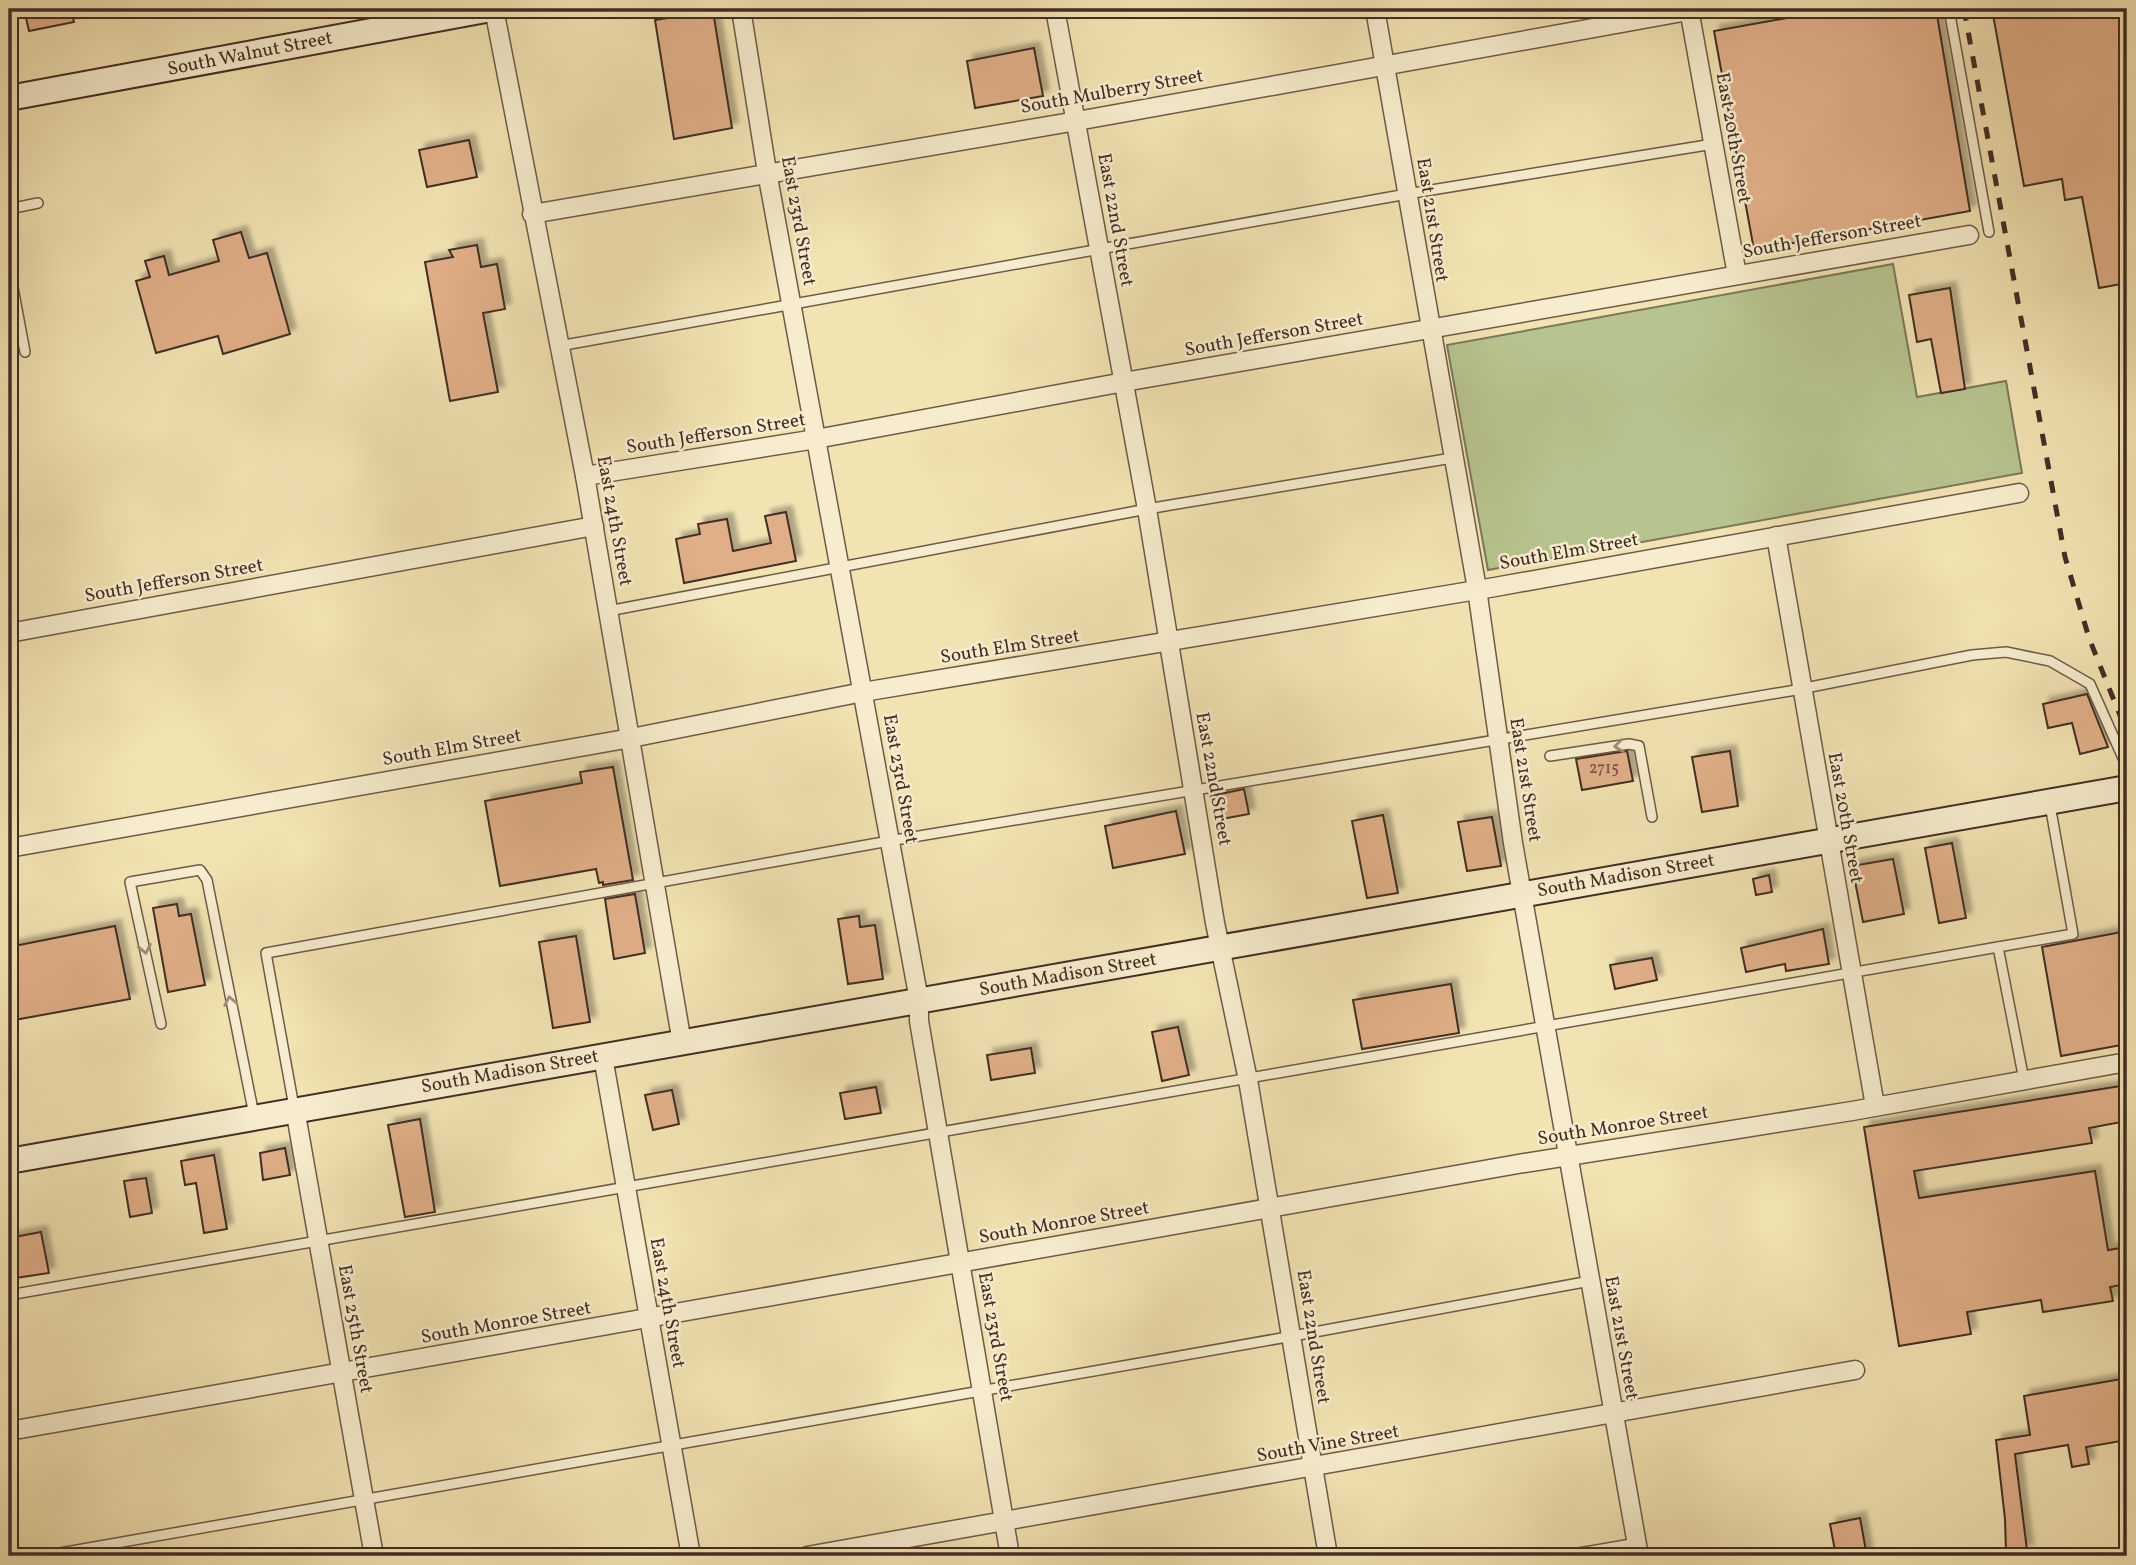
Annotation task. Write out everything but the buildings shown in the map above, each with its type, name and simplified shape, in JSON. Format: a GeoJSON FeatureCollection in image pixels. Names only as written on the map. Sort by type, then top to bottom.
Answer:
{"type":"FeatureCollection","features":[{"type":"Feature","properties":{"kind":"main road","name":"South Walnut Street"},"geometry":{"type":"LineString","coordinates":[[9,98],[492,9]]}},
{"type":"Feature","properties":{"kind":"main road","name":"South Madison Street"},"geometry":{"type":"LineString","coordinates":[[9,1161],[2127,788]]}},
{"type":"Feature","properties":{"kind":"street","name":"East 24th Street"},"geometry":{"type":"LineString","coordinates":[[492,9],[585,476],[682,1043]]}},
{"type":"Feature","properties":{"kind":"street","name":"East 23rd Street"},"geometry":{"type":"LineString","coordinates":[[741,9],[767,172],[919,1000],[919,1021],[1010,1556]]}},
{"type":"Feature","properties":{"kind":"street","name":"East 22nd Street"},"geometry":{"type":"LineString","coordinates":[[1059,9],[1098,249],[1147,509],[1193,791],[1293,1336],[1328,1556]]}},
{"type":"Feature","properties":{"kind":"street","name":"East 21st Street"},"geometry":{"type":"LineString","coordinates":[[1375,9],[1429,329],[1477,589],[1522,894],[1638,1549]]}},
{"type":"Feature","properties":{"kind":"street","name":"South Mulberry Street"},"geometry":{"type":"LineString","coordinates":[[532,214],[1077,121],[1692,9]]}},
{"type":"Feature","properties":{"kind":"street","name":"East 20th Street"},"geometry":{"type":"LineString","coordinates":[[1692,9],[1737,275]]}},
{"type":"Feature","properties":{"kind":"street","name":"South Jefferson Street"},"geometry":{"type":"LineString","coordinates":[[585,476],[816,439],[1124,382],[1969,235]]}},
{"type":"Feature","properties":{"kind":"street","name":"South Elm Street"},"geometry":{"type":"LineString","coordinates":[[9,848],[631,738],[863,692],[1167,643],[2019,493]]}},
{"type":"Feature","properties":{"kind":"street","name":"South Jefferson Street"},"geometry":{"type":"LineString","coordinates":[[9,633],[594,526]]}},
{"type":"Feature","properties":{"kind":"street","name":"East 20th Street"},"geometry":{"type":"LineString","coordinates":[[1776,537],[1875,1106]]}},
{"type":"Feature","properties":{"kind":"street","name":"East 24th Street"},"geometry":{"type":"LineString","coordinates":[[603,1057],[691,1556]]}},
{"type":"Feature","properties":{"kind":"street","name":"South Monroe Street"},"geometry":{"type":"LineString","coordinates":[[9,1431],[649,1320],[1269,1208],[2127,1062]]}},
{"type":"Feature","properties":{"kind":"street","name":"East 25th Street"},"geometry":{"type":"LineString","coordinates":[[295,1109],[374,1556]]}},
{"type":"Feature","properties":{"kind":"street","name":"South Vine Street"},"geometry":{"type":"LineString","coordinates":[[807,1556],[1855,1370]]}},
{"type":"Feature","properties":{"kind":"lane"},"geometry":{"type":"LineString","coordinates":[[1949,9],[1989,232]]}},
{"type":"Feature","properties":{"kind":"lane"},"geometry":{"type":"LineString","coordinates":[[559,346],[1407,194],[1713,144]]}},
{"type":"Feature","properties":{"kind":"lane"},"geometry":{"type":"LineString","coordinates":[[9,209],[38,203]]}},
{"type":"Feature","properties":{"kind":"lane"},"geometry":{"type":"LineString","coordinates":[[9,266],[24,352]]}},
{"type":"Feature","properties":{"kind":"lane"},"geometry":{"type":"LineString","coordinates":[[608,611],[1147,509],[1452,458]]}},
{"type":"Feature","properties":{"kind":"lane"},"geometry":{"type":"LineString","coordinates":[[295,1109],[266,953],[889,841],[1802,688],[1972,655],[2006,652],[2050,661],[2090,684],[2127,767]]}},
{"type":"Feature","properties":{"kind":"lane"},"geometry":{"type":"LineString","coordinates":[[1550,757],[1629,744],[1639,746],[1652,817]]}},
{"type":"Feature","properties":{"kind":"lane"},"geometry":{"type":"LineString","coordinates":[[9,1295],[318,1239],[626,1188],[938,1130],[1248,1080],[1546,1025],[2073,934],[2049,801]]}},
{"type":"Feature","properties":{"kind":"lane"},"geometry":{"type":"LineString","coordinates":[[161,1024],[130,882],[200,870],[207,880],[254,1116]]}},
{"type":"Feature","properties":{"kind":"lane"},"geometry":{"type":"LineString","coordinates":[[1998,947],[2024,1080]]}},
{"type":"Feature","properties":{"kind":"lane"},"geometry":{"type":"LineString","coordinates":[[43,1556],[1293,1336],[1590,1281]]}},
{"type":"Feature","properties":{"kind":"lane"},"geometry":{"type":"LineString","coordinates":[[1562,1556],[1638,1549]]}},
{"type":"Feature","properties":{"kind":"green space"},"geometry":{"type":"Polygon","coordinates":[[[1893,264],[1917,397],[2006,381],[2022,473],[1488,570],[1447,345],[1893,264]]]}},
{"type":"Feature","properties":{"kind":"railway"},"geometry":{"type":"LineString","coordinates":[[1964,9],[2065,557],[2089,638],[2127,733]]}}]}
